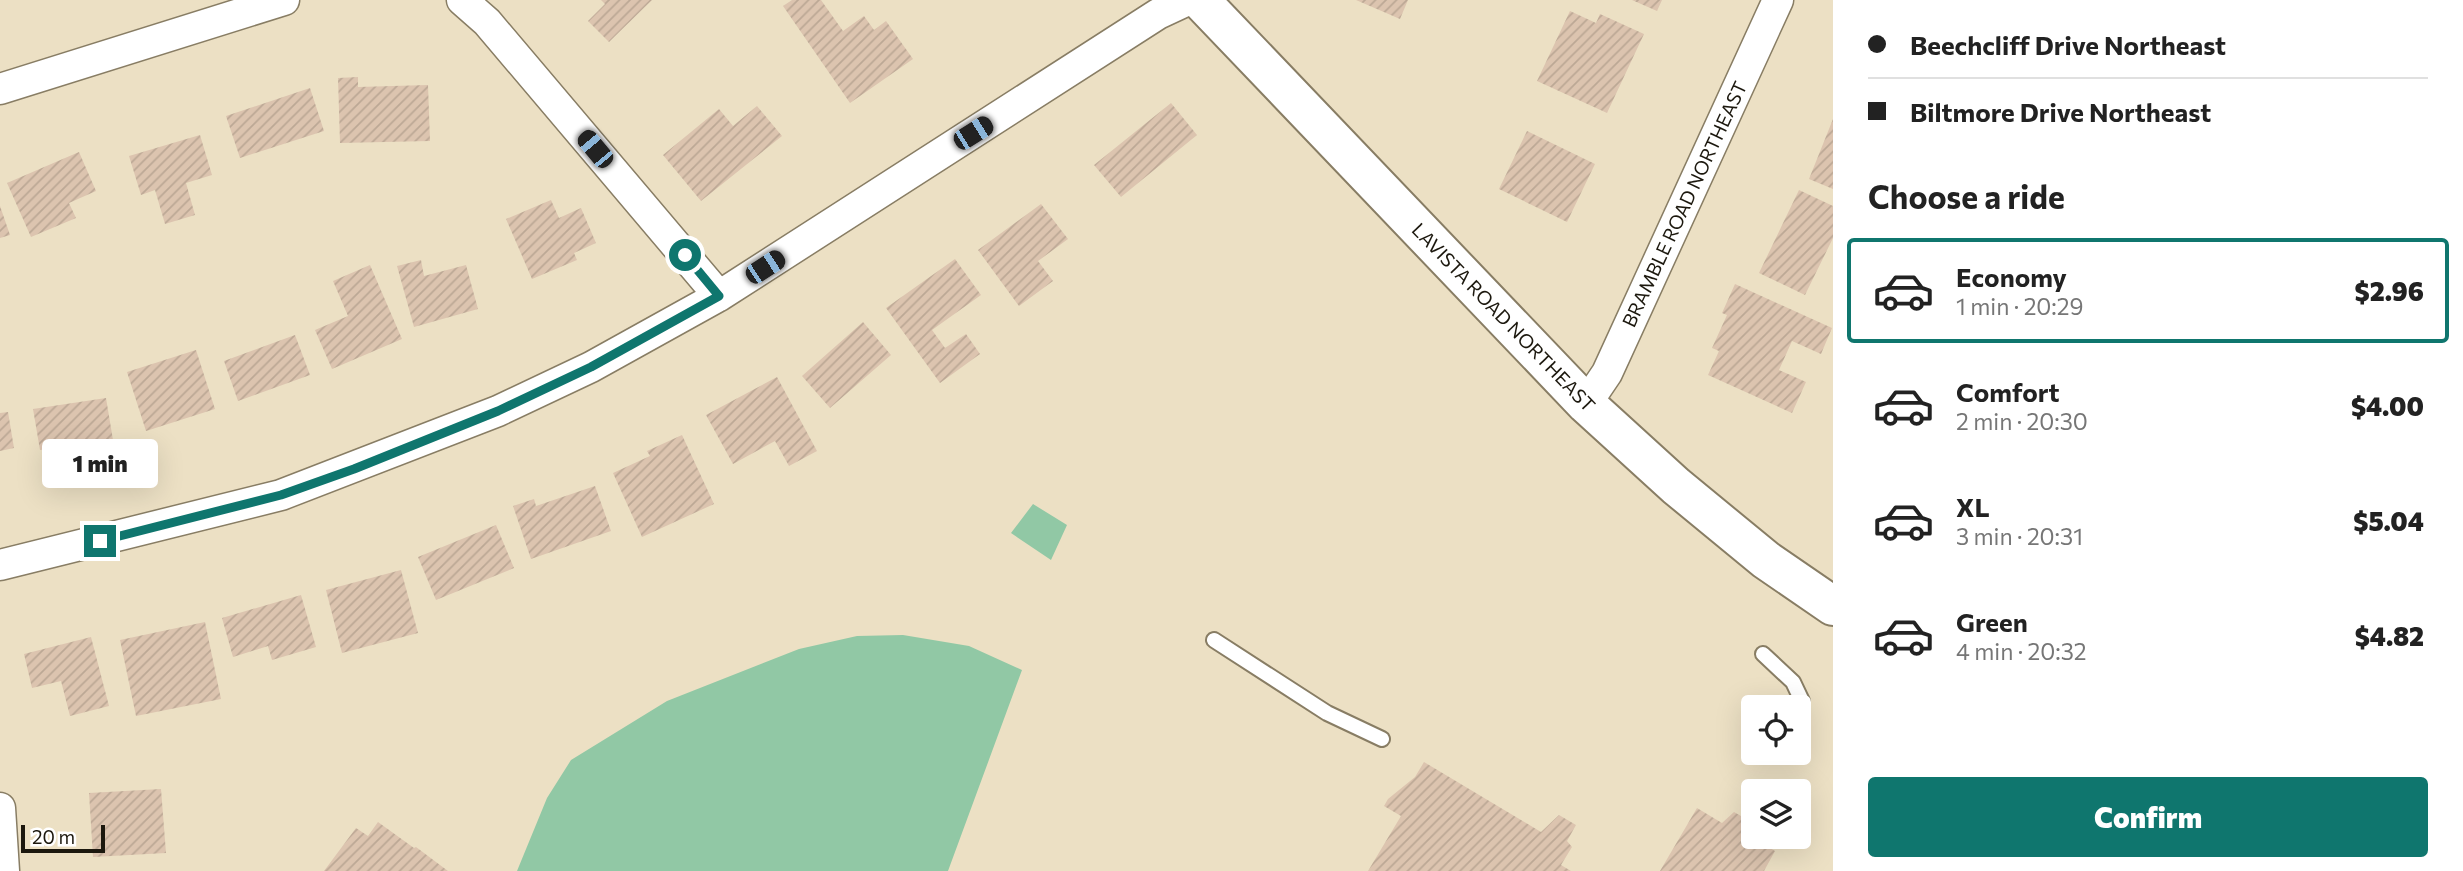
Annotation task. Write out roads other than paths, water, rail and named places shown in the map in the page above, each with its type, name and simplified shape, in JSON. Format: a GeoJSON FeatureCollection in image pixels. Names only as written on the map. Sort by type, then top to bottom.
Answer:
{"type":"FeatureCollection","features":[{"type":"Feature","properties":{"kind":"main road","name":"LAVISTA ROAD NORTHEAST"},"geometry":{"type":"LineString","coordinates":[[1200,0],[1586,404],[1676,486],[1766,560],[1833,606]]}},
{"type":"Feature","properties":{"kind":"street"},"geometry":{"type":"LineString","coordinates":[[0,89],[284,0]]}},
{"type":"Feature","properties":{"kind":"street"},"geometry":{"type":"LineString","coordinates":[[462,0],[487,22],[719,296]]}},
{"type":"Feature","properties":{"kind":"street"},"geometry":{"type":"LineString","coordinates":[[0,565],[281,495],[354,469],[498,411],[591,367],[719,296],[1158,14],[1188,0]]}},
{"type":"Feature","properties":{"kind":"street","name":"BRAMBLE ROAD NORTHEAST"},"geometry":{"type":"LineString","coordinates":[[1586,404],[1607,373],[1778,0]]}},
{"type":"Feature","properties":{"kind":"street"},"geometry":{"type":"LineString","coordinates":[[0,808],[4,871]]}},
{"type":"Feature","properties":{"kind":"lane"},"geometry":{"type":"LineString","coordinates":[[1214,640],[1327,713],[1382,738]]}},
{"type":"Feature","properties":{"kind":"lane"},"geometry":{"type":"LineString","coordinates":[[1763,654],[1793,682],[1799,695]]}}]}
